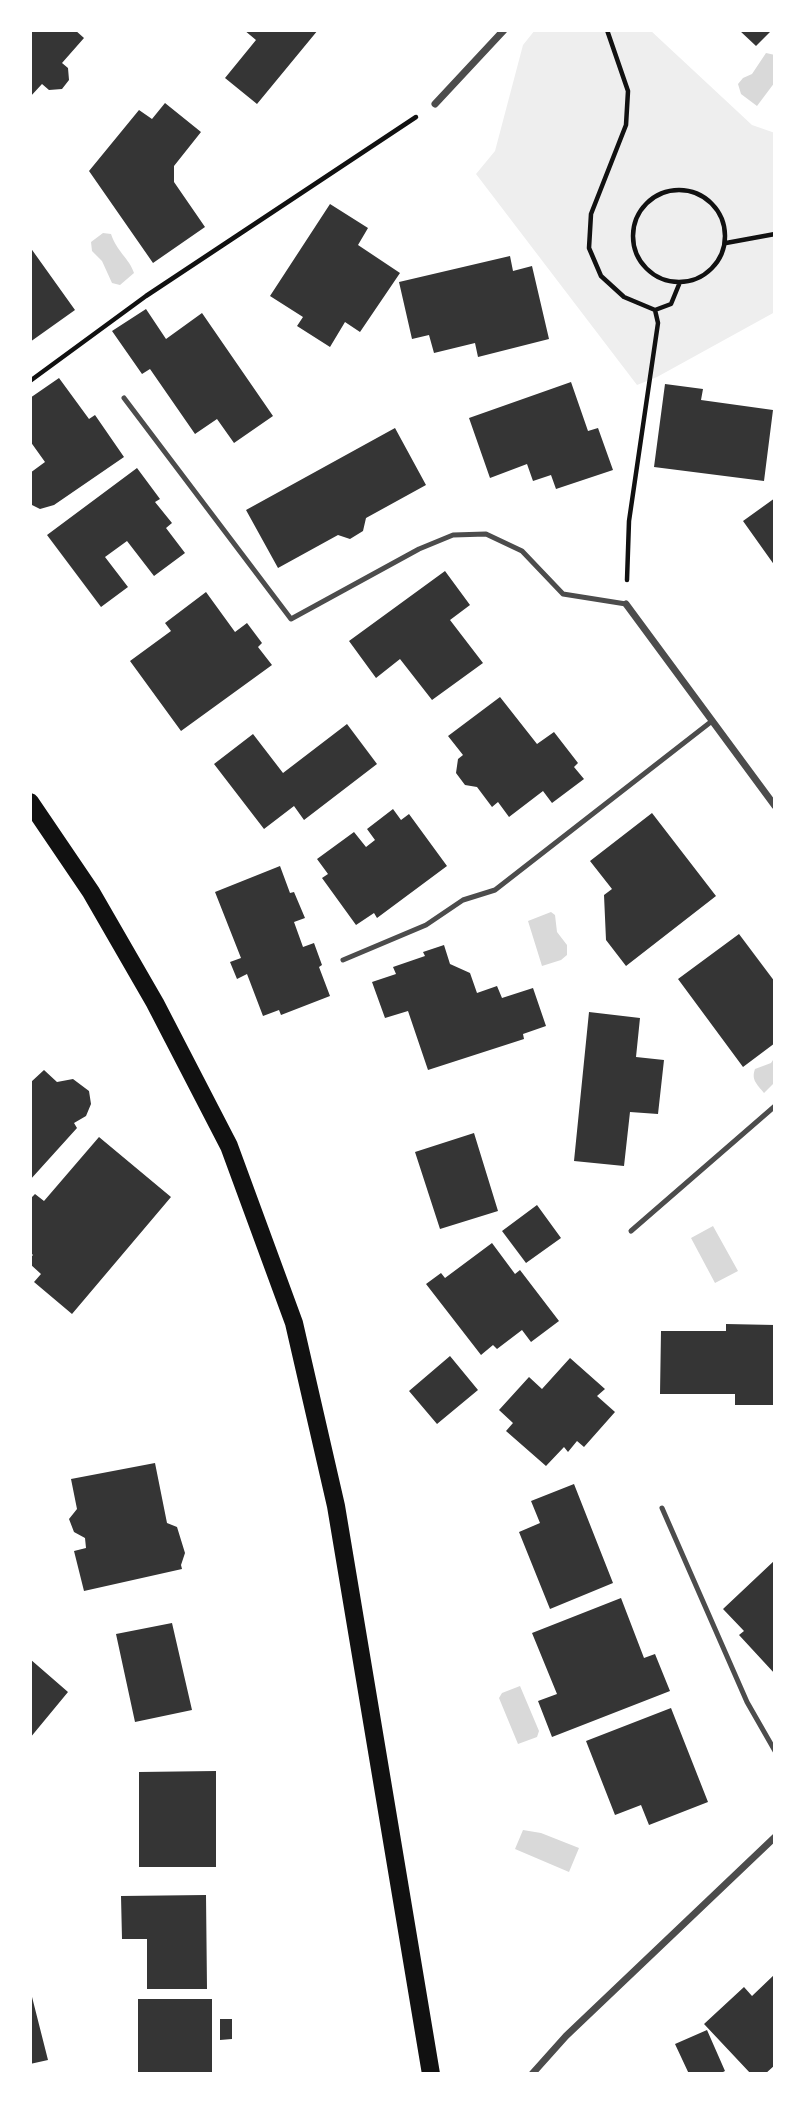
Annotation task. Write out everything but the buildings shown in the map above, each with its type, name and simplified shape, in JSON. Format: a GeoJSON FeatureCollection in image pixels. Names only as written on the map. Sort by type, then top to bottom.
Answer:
{"type":"FeatureCollection","features":[{"type":"Feature","properties":{"kind":"main road"},"geometry":{"type":"LineString","coordinates":[[30,803],[91,892],[155,1003],[229,1146],[293,1323],[336,1506],[431,2074]]}},
{"type":"Feature","properties":{"kind":"street"},"geometry":{"type":"LineString","coordinates":[[435,104],[504,30]]}},
{"type":"Feature","properties":{"kind":"street"},"geometry":{"type":"LineString","coordinates":[[626,604],[775,806]]}},
{"type":"Feature","properties":{"kind":"street"},"geometry":{"type":"LineString","coordinates":[[533,2074],[566,2036],[775,1837]]}},
{"type":"Feature","properties":{"kind":"lane"},"geometry":{"type":"LineString","coordinates":[[124,398],[291,619],[419,550],[453,535],[486,534],[522,551],[563,594],[626,604]]}},
{"type":"Feature","properties":{"kind":"lane"},"geometry":{"type":"LineString","coordinates":[[344,960],[426,925],[463,900],[495,890],[712,721]]}},
{"type":"Feature","properties":{"kind":"lane"},"geometry":{"type":"LineString","coordinates":[[631,1231],[775,1106]]}},
{"type":"Feature","properties":{"kind":"lane"},"geometry":{"type":"LineString","coordinates":[[662,1508],[747,1702],[775,1751]]}},
{"type":"Feature","properties":{"kind":"path"},"geometry":{"type":"LineString","coordinates":[[607,30],[628,91],[626,125],[591,214],[589,248],[601,276],[624,297],[655,310],[671,304],[680,282]]}},
{"type":"Feature","properties":{"kind":"path"},"geometry":{"type":"LineString","coordinates":[[30,381],[146,296],[435,104]]}},
{"type":"Feature","properties":{"kind":"path"},"geometry":{"type":"LineString","coordinates":[[683,189],[698,193],[720,214],[725,227],[726,243],[712,270],[700,278],[670,282],[655,276],[644,266],[635,253],[632,237],[635,221],[642,208],[653,197],[683,189]]}},
{"type":"Feature","properties":{"kind":"path"},"geometry":{"type":"LineString","coordinates":[[726,243],[775,234]]}},
{"type":"Feature","properties":{"kind":"path"},"geometry":{"type":"LineString","coordinates":[[626,604],[629,521],[658,323],[655,310]]}},
{"type":"Feature","properties":{"kind":"shaded area"},"geometry":{"type":"Polygon","coordinates":[[[535,30],[650,30],[752,125],[775,133],[775,312],[657,377],[637,385],[476,174],[495,151],[523,45],[535,30]]]}},
{"type":"Feature","properties":{"kind":"shaded area"},"geometry":{"type":"Polygon","coordinates":[[[766,53],[775,55],[775,82],[757,106],[741,94],[738,84],[752,74],[766,53]]]}},
{"type":"Feature","properties":{"kind":"shaded area"},"geometry":{"type":"Polygon","coordinates":[[[103,233],[111,234],[134,273],[120,285],[112,283],[102,261],[92,251],[91,242],[103,233]]]}},
{"type":"Feature","properties":{"kind":"shaded area"},"geometry":{"type":"Polygon","coordinates":[[[551,912],[555,915],[557,932],[567,945],[567,955],[561,960],[542,966],[528,921],[551,912]]]}},
{"type":"Feature","properties":{"kind":"shaded area"},"geometry":{"type":"Polygon","coordinates":[[[775,1057],[775,1082],[764,1093],[754,1079],[755,1069],[771,1063],[775,1057]]]}},
{"type":"Feature","properties":{"kind":"shaded area"},"geometry":{"type":"Polygon","coordinates":[[[713,1226],[738,1271],[715,1283],[691,1238],[713,1226]]]}},
{"type":"Feature","properties":{"kind":"shaded area"},"geometry":{"type":"Polygon","coordinates":[[[520,1686],[539,1731],[537,1737],[518,1744],[499,1698],[502,1693],[520,1686]]]}},
{"type":"Feature","properties":{"kind":"shaded area"},"geometry":{"type":"Polygon","coordinates":[[[523,1830],[541,1833],[579,1848],[569,1872],[515,1849],[523,1830]]]}}]}
